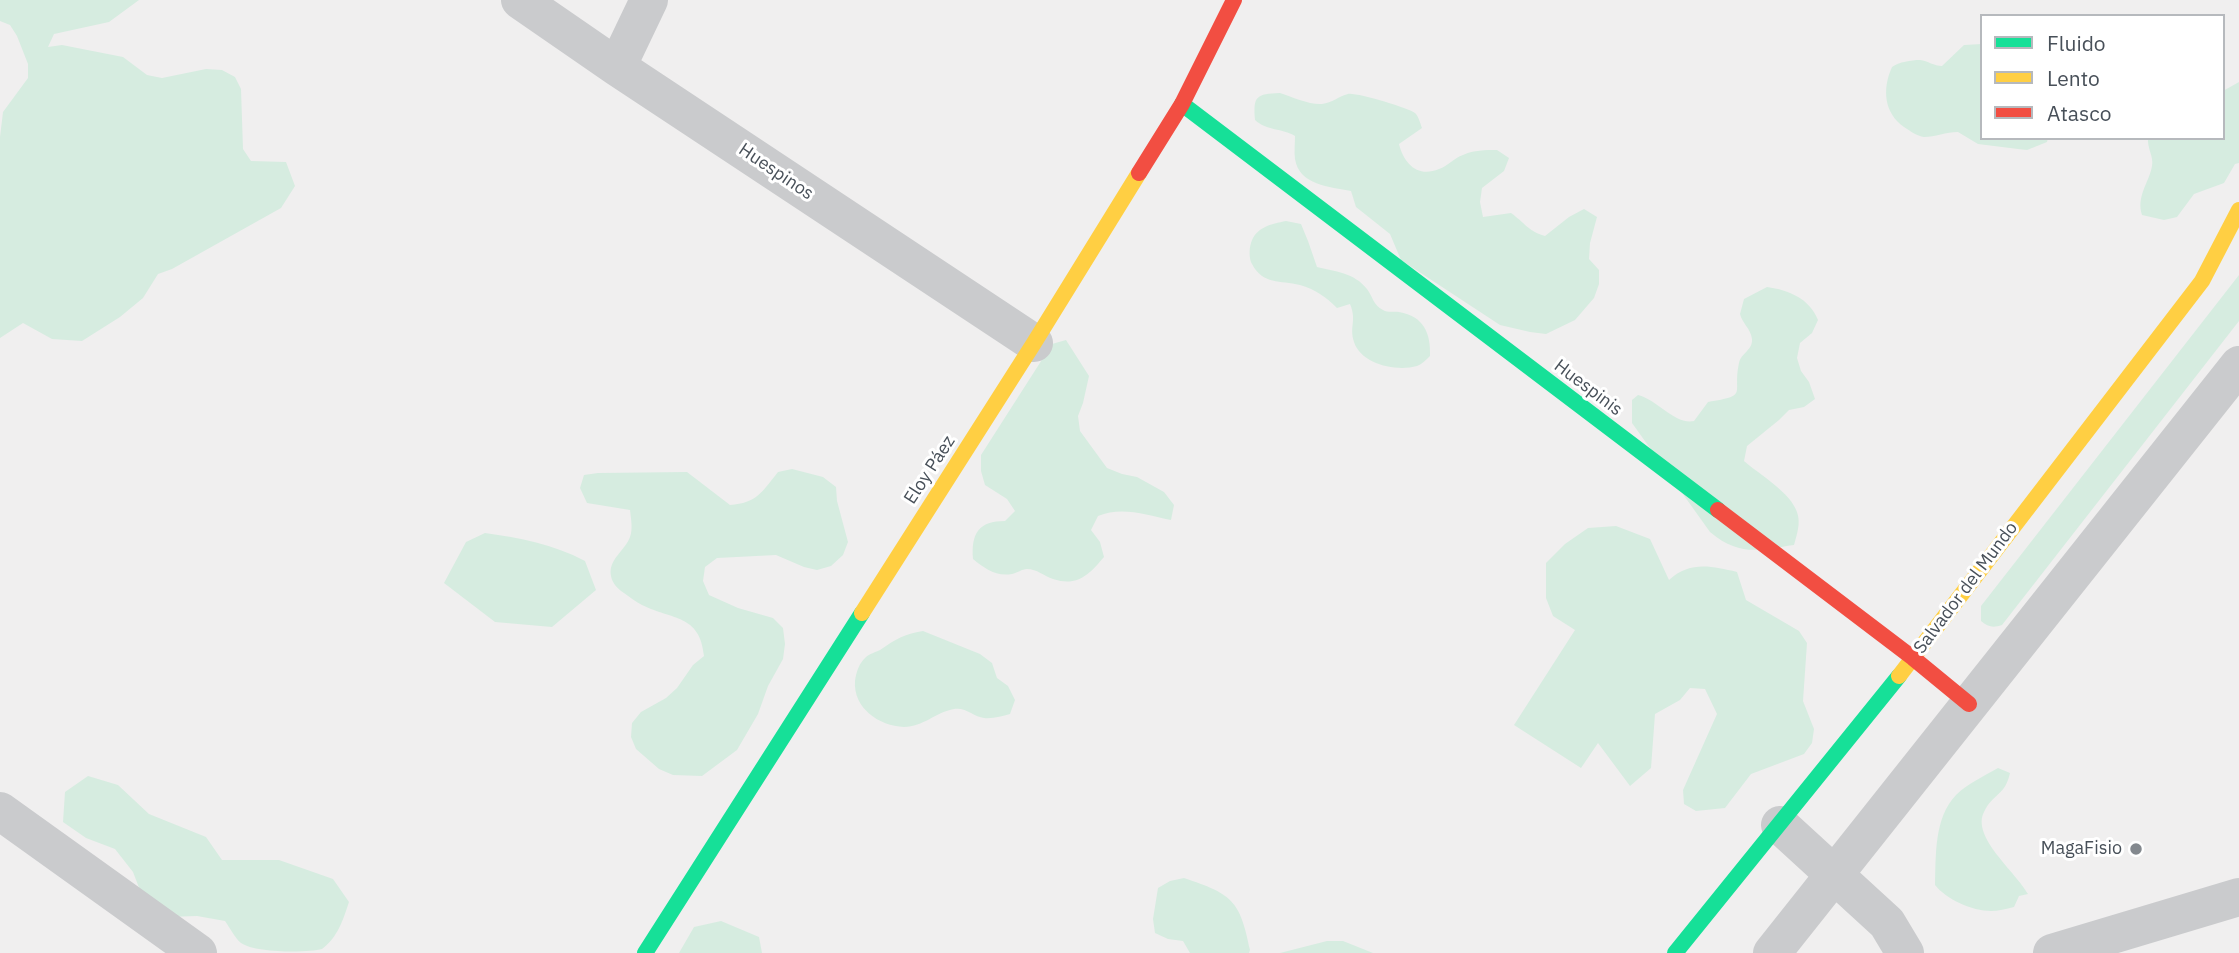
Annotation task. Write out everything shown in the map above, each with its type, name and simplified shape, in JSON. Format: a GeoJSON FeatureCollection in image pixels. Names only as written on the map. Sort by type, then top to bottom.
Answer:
{"type":"FeatureCollection","features":[{"type":"Feature","properties":{"kind":"street","name":"Huespinos"},"geometry":{"type":"LineString","coordinates":[[520,0],[1034,343]]}},
{"type":"Feature","properties":{"kind":"street"},"geometry":{"type":"LineString","coordinates":[[617,67],[649,0]]}},
{"type":"Feature","properties":{"kind":"street","name":"Eloy Páez"},"geometry":{"type":"LineString","coordinates":[[645,953],[1034,343],[1182,104],[1234,0]]}},
{"type":"Feature","properties":{"kind":"street","name":"Huespinis"},"geometry":{"type":"LineString","coordinates":[[1182,104],[1913,658],[1969,704]]}},
{"type":"Feature","properties":{"kind":"street","name":"Salvador del Mundo"},"geometry":{"type":"LineString","coordinates":[[1675,953],[1913,658],[2202,281],[2239,210]]}},
{"type":"Feature","properties":{"kind":"street"},"geometry":{"type":"LineString","coordinates":[[1772,953],[2239,365]]}},
{"type":"Feature","properties":{"kind":"street"},"geometry":{"type":"LineString","coordinates":[[0,811],[198,953]]}},
{"type":"Feature","properties":{"kind":"street"},"geometry":{"type":"LineString","coordinates":[[1780,825],[1887,923],[1905,953]]}},
{"type":"Feature","properties":{"kind":"street"},"geometry":{"type":"LineString","coordinates":[[2052,953],[2239,897]]}},
{"type":"Feature","properties":{"kind":"green space"},"geometry":{"type":"Polygon","coordinates":[[[0,0],[139,0],[109,22],[54,34],[48,47],[62,45],[123,57],[147,75],[162,78],[206,69],[222,70],[235,77],[241,89],[243,149],[251,161],[286,162],[295,186],[281,208],[172,269],[158,274],[143,298],[120,317],[82,341],[52,339],[23,323],[0,338],[0,137],[3,112],[28,78],[28,64],[10,25],[0,21],[0,0]]]}},
{"type":"Feature","properties":{"kind":"green space"},"geometry":{"type":"Polygon","coordinates":[[[1980,44],[1980,140],[2047,142],[2027,150],[1978,144],[1958,132],[1924,137],[1897,121],[1889,108],[1886,92],[1892,67],[1920,60],[1942,66],[1964,45],[1980,44]]]}},
{"type":"Feature","properties":{"kind":"green space"},"geometry":{"type":"Polygon","coordinates":[[[2239,82],[2239,163],[2235,164],[2224,183],[2194,194],[2177,217],[2164,220],[2142,215],[2142,196],[2152,163],[2148,140],[2225,140],[2225,90],[2239,82]]]}},
{"type":"Feature","properties":{"kind":"green space"},"geometry":{"type":"Polygon","coordinates":[[[1280,93],[1317,104],[1353,94],[1415,113],[1422,128],[1399,144],[1408,163],[1425,172],[1439,169],[1471,152],[1497,150],[1509,158],[1504,171],[1482,188],[1480,202],[1483,217],[1511,213],[1530,229],[1545,236],[1584,209],[1597,217],[1589,259],[1599,270],[1599,284],[1594,298],[1575,320],[1546,334],[1500,325],[1401,260],[1390,234],[1356,207],[1351,191],[1317,183],[1302,174],[1295,159],[1295,136],[1264,126],[1255,120],[1258,98],[1266,94],[1280,93]]]}},
{"type":"Feature","properties":{"kind":"green space"},"geometry":{"type":"Polygon","coordinates":[[[1286,221],[1301,224],[1317,267],[1357,279],[1380,308],[1415,317],[1427,333],[1430,356],[1419,365],[1409,368],[1390,367],[1371,361],[1358,350],[1354,342],[1350,304],[1337,308],[1311,289],[1273,281],[1256,271],[1250,259],[1250,248],[1256,233],[1275,223],[1286,221]]]}},
{"type":"Feature","properties":{"kind":"green space"},"geometry":{"type":"Polygon","coordinates":[[[2239,275],[2239,321],[2002,625],[1991,626],[1981,621],[1981,606],[2239,275]]]}},
{"type":"Feature","properties":{"kind":"green space"},"geometry":{"type":"Polygon","coordinates":[[[1767,287],[1798,297],[1810,306],[1818,320],[1812,333],[1800,343],[1797,358],[1815,399],[1804,407],[1789,410],[1747,446],[1744,461],[1788,498],[1794,505],[1799,520],[1794,545],[1750,550],[1731,545],[1710,532],[1632,423],[1632,400],[1638,395],[1673,416],[1694,421],[1708,402],[1734,395],[1737,392],[1739,363],[1752,343],[1750,332],[1740,314],[1744,299],[1767,287]]]}},
{"type":"Feature","properties":{"kind":"green space"},"geometry":{"type":"Polygon","coordinates":[[[1066,340],[1089,376],[1078,416],[1080,431],[1107,468],[1137,477],[1164,492],[1174,505],[1171,520],[1125,512],[1098,516],[1091,530],[1100,542],[1104,557],[1088,574],[1076,580],[1061,581],[1031,569],[1006,575],[996,573],[973,559],[975,536],[983,526],[1005,521],[1015,511],[1007,499],[985,485],[981,471],[981,455],[1052,344],[1066,340]]]}},
{"type":"Feature","properties":{"kind":"green space"},"geometry":{"type":"Polygon","coordinates":[[[792,469],[823,477],[836,487],[848,542],[843,555],[831,566],[817,570],[776,555],[717,558],[705,567],[703,581],[709,595],[738,608],[773,618],[783,628],[783,659],[768,686],[758,714],[737,750],[702,776],[673,775],[659,769],[636,749],[631,737],[632,723],[641,712],[666,698],[677,688],[693,665],[704,656],[701,642],[691,625],[640,604],[614,583],[612,565],[630,537],[630,510],[587,503],[580,488],[584,475],[687,472],[730,505],[753,499],[778,472],[792,469]]]}},
{"type":"Feature","properties":{"kind":"green space"},"geometry":{"type":"Polygon","coordinates":[[[1616,526],[1650,539],[1669,580],[1685,570],[1701,567],[1737,572],[1746,600],[1799,631],[1807,643],[1803,701],[1814,729],[1812,743],[1804,754],[1751,774],[1725,808],[1696,811],[1684,804],[1683,790],[1717,714],[1705,689],[1690,688],[1680,700],[1655,714],[1651,768],[1630,786],[1598,743],[1581,768],[1514,725],[1575,630],[1553,616],[1546,598],[1546,563],[1565,544],[1588,528],[1616,526]]]}},
{"type":"Feature","properties":{"kind":"green space"},"geometry":{"type":"Polygon","coordinates":[[[485,533],[536,542],[585,561],[596,590],[552,627],[495,622],[444,583],[466,542],[485,533]]]}},
{"type":"Feature","properties":{"kind":"green space"},"geometry":{"type":"Polygon","coordinates":[[[923,631],[980,654],[992,663],[997,678],[1008,686],[1015,700],[1010,714],[984,718],[962,709],[954,709],[917,725],[904,727],[886,723],[869,714],[858,699],[856,691],[855,678],[861,662],[900,638],[923,631]]]}},
{"type":"Feature","properties":{"kind":"green space"},"geometry":{"type":"Polygon","coordinates":[[[1998,768],[2010,773],[2005,786],[1984,812],[1984,832],[1989,843],[2028,894],[2019,896],[2014,907],[1996,911],[1968,906],[1953,899],[1935,885],[1936,849],[1940,826],[1949,804],[1965,787],[1998,768]]]}},
{"type":"Feature","properties":{"kind":"green space"},"geometry":{"type":"Polygon","coordinates":[[[88,776],[118,785],[149,814],[206,837],[222,860],[279,860],[333,879],[349,902],[336,934],[322,949],[258,949],[241,943],[225,921],[197,916],[167,917],[143,898],[133,872],[115,849],[86,838],[63,822],[65,792],[88,776]]]}},
{"type":"Feature","properties":{"kind":"green space"},"geometry":{"type":"Polygon","coordinates":[[[1184,878],[1213,889],[1231,901],[1242,920],[1249,953],[1190,953],[1183,941],[1168,939],[1155,933],[1153,919],[1158,888],[1170,881],[1184,878]]]}},
{"type":"Feature","properties":{"kind":"green space"},"geometry":{"type":"Polygon","coordinates":[[[721,921],[759,937],[762,953],[679,953],[694,927],[721,921]]]}},
{"type":"Feature","properties":{"kind":"green space"},"geometry":{"type":"Polygon","coordinates":[[[1327,941],[1343,941],[1373,953],[1280,953],[1327,941]]]}},
{"type":"Feature","properties":{"kind":"traffic: fast"},"geometry":{"type":"LineString","coordinates":[[1182,104],[1718,510]]}},
{"type":"Feature","properties":{"kind":"traffic: fast"},"geometry":{"type":"LineString","coordinates":[[645,953],[862,613]]}},
{"type":"Feature","properties":{"kind":"traffic: fast"},"geometry":{"type":"LineString","coordinates":[[1675,953],[1899,676]]}},
{"type":"Feature","properties":{"kind":"traffic: slow"},"geometry":{"type":"LineString","coordinates":[[862,613],[1139,173]]}},
{"type":"Feature","properties":{"kind":"traffic: slow"},"geometry":{"type":"LineString","coordinates":[[1899,676],[2202,281],[2239,210]]}},
{"type":"Feature","properties":{"kind":"traffic: jam"},"geometry":{"type":"LineString","coordinates":[[1139,173],[1182,104],[1234,0]]}},
{"type":"Feature","properties":{"kind":"traffic: jam"},"geometry":{"type":"LineString","coordinates":[[1718,510],[1913,658],[1969,704]]}},
{"type":"Feature","properties":{"kind":"place","name":"MagaFisio"},"geometry":{"type":"Point","coordinates":[2136,849]}}]}
